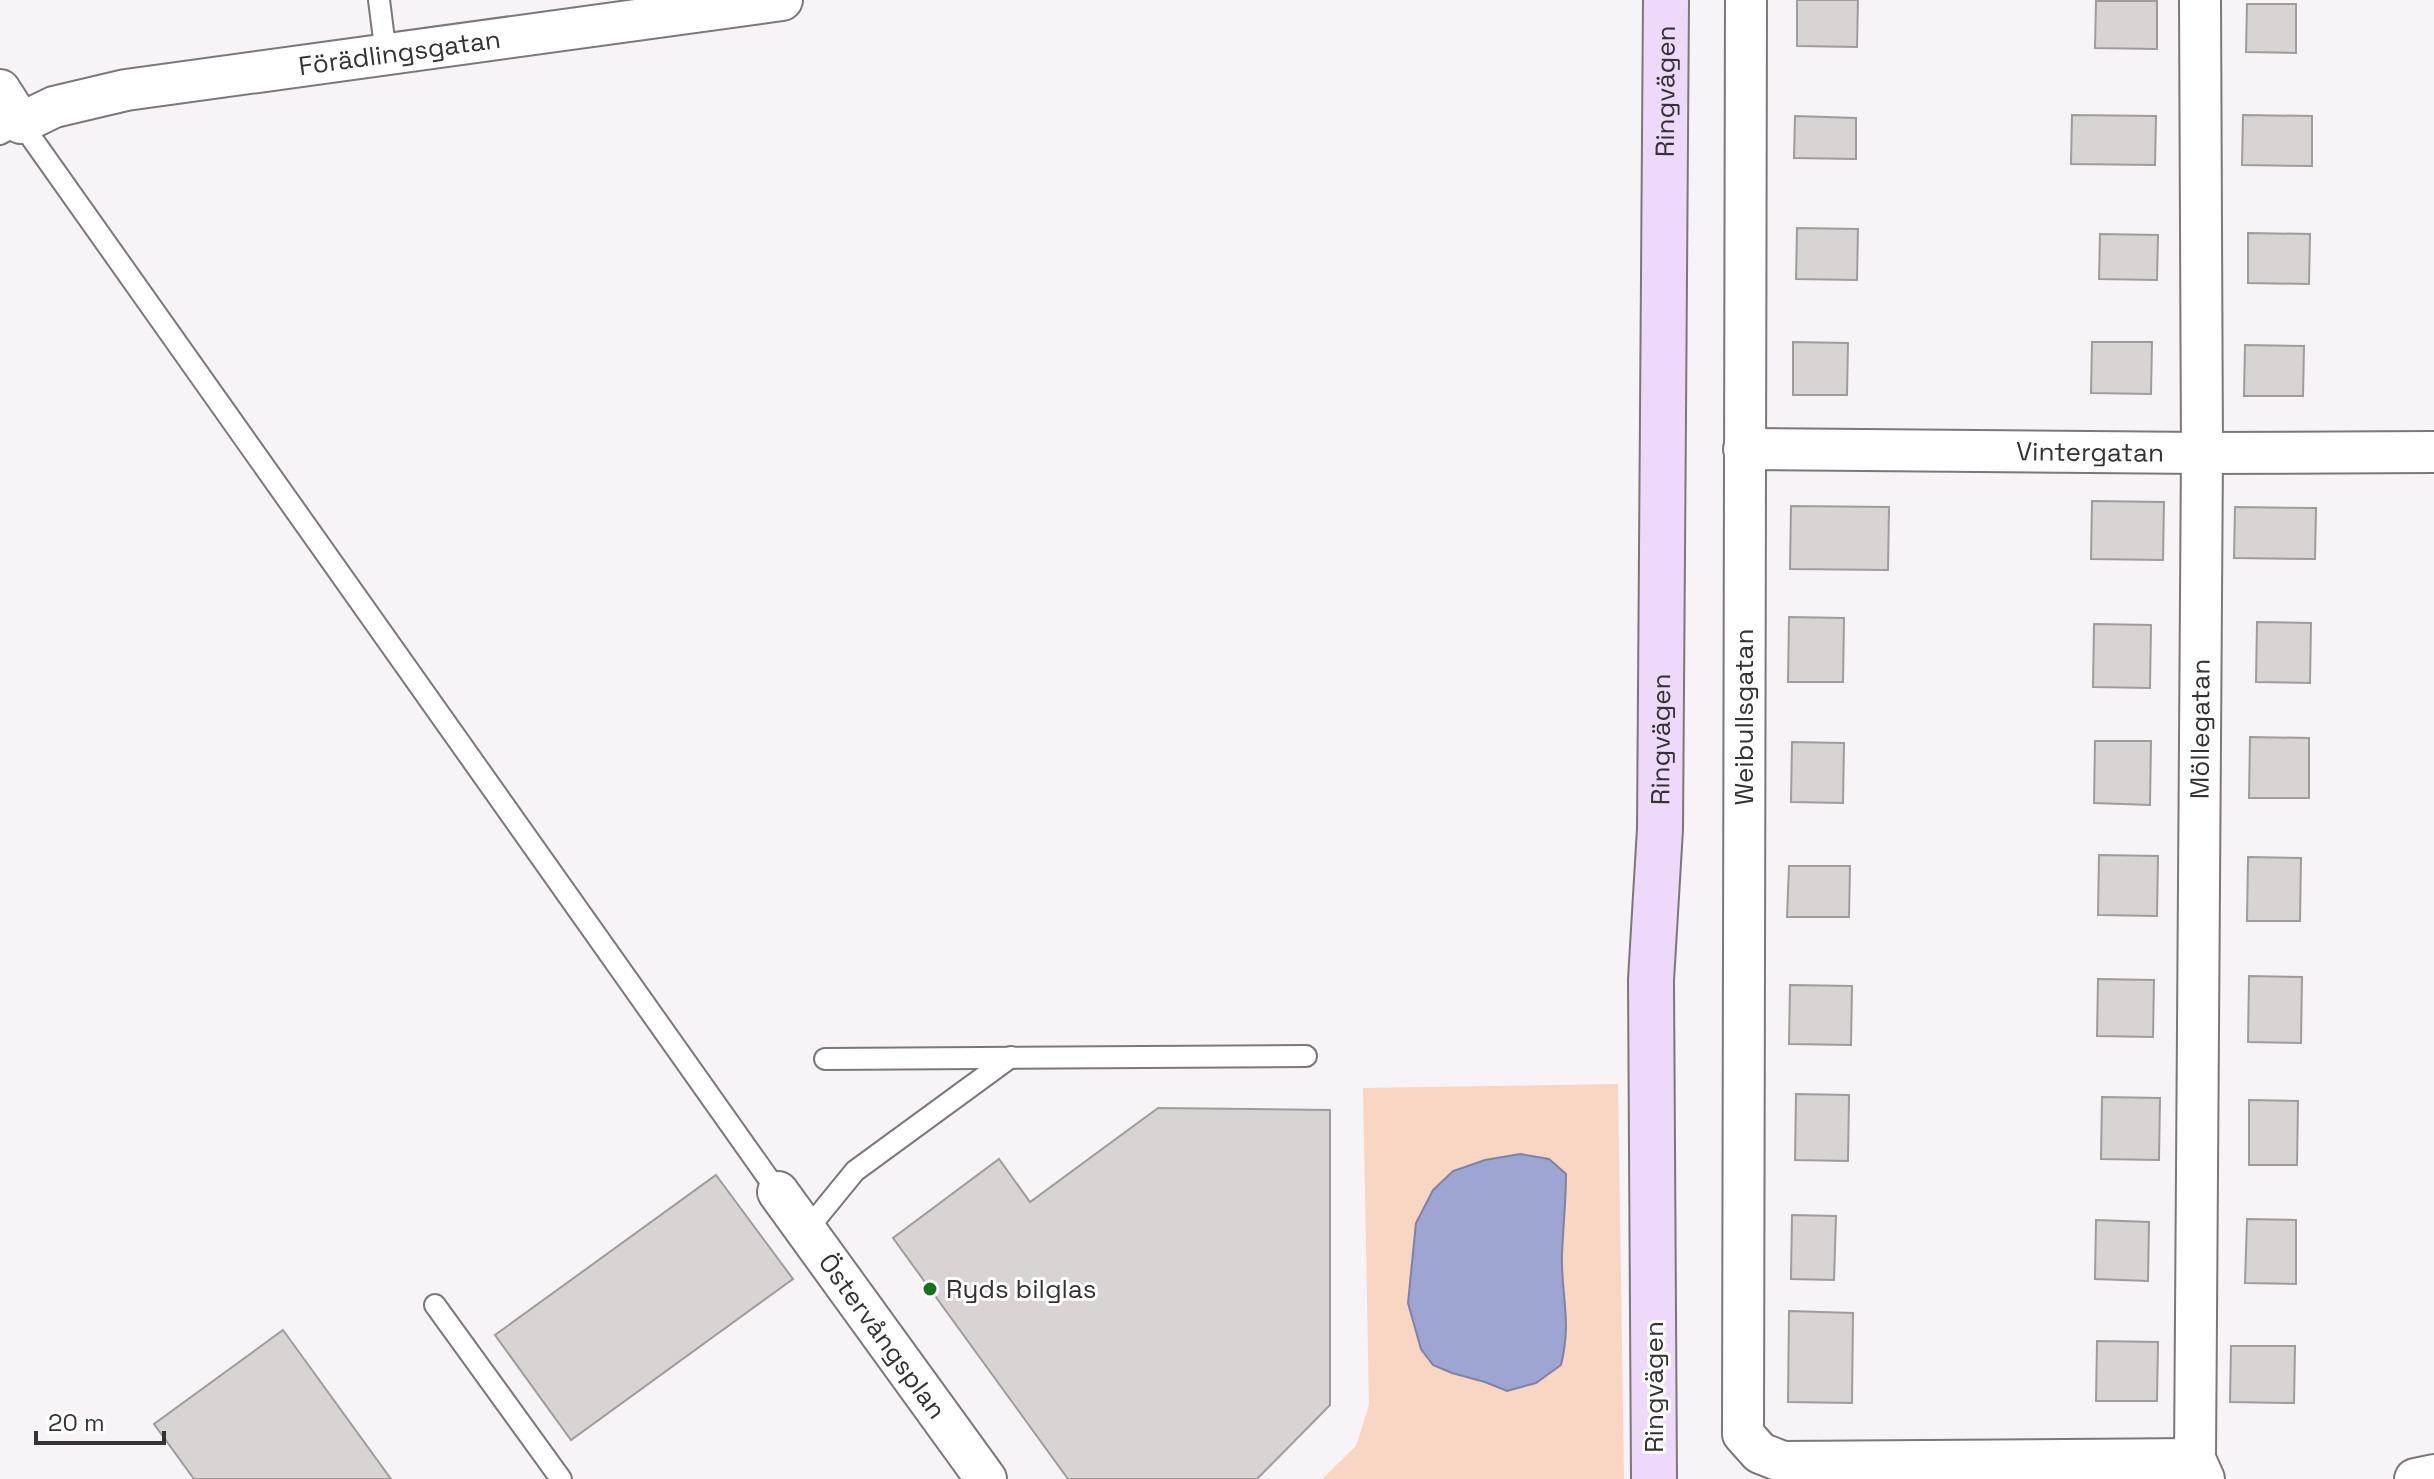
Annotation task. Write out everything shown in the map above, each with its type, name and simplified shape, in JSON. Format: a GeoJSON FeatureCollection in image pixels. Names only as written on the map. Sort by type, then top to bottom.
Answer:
{"type":"FeatureCollection","features":[{"type":"Feature","properties":{"kind":"main road","name":"Ringvägen"},"geometry":{"type":"LineString","coordinates":[[1654,1479],[1651,980],[1660,829],[1666,0]]}},
{"type":"Feature","properties":{"kind":"street","name":"Förädlingsgatan"},"geometry":{"type":"LineString","coordinates":[[7,116],[126,90],[782,0]]}},
{"type":"Feature","properties":{"kind":"street","name":"Weibullsgatan"},"geometry":{"type":"LineString","coordinates":[[1746,0],[1743,1434],[1760,1453],[1783,1462],[2200,1469]]}},
{"type":"Feature","properties":{"kind":"street","name":"Möllegatan"},"geometry":{"type":"LineString","coordinates":[[2200,0],[2200,1469]]}},
{"type":"Feature","properties":{"kind":"street","name":"Vintergatan"},"geometry":{"type":"LineString","coordinates":[[1744,449],[2434,452]]}},
{"type":"Feature","properties":{"kind":"street","name":"Östervångsplan"},"geometry":{"type":"LineString","coordinates":[[778,1192],[986,1479]]}},
{"type":"Feature","properties":{"kind":"street"},"geometry":{"type":"LineString","coordinates":[[2415,1479],[2434,1475]]}},
{"type":"Feature","properties":{"kind":"lane"},"geometry":{"type":"LineString","coordinates":[[379,0],[386,55]]}},
{"type":"Feature","properties":{"kind":"lane"},"geometry":{"type":"LineString","coordinates":[[7,116],[778,1192]]}},
{"type":"Feature","properties":{"kind":"lane"},"geometry":{"type":"LineString","coordinates":[[825,1059],[1306,1056]]}},
{"type":"Feature","properties":{"kind":"lane"},"geometry":{"type":"LineString","coordinates":[[806,1231],[855,1171],[1011,1057]]}},
{"type":"Feature","properties":{"kind":"lane"},"geometry":{"type":"LineString","coordinates":[[435,1305],[561,1479]]}},
{"type":"Feature","properties":{"kind":"shaded area"},"geometry":{"type":"Polygon","coordinates":[[[1618,1084],[1624,1479],[1322,1479],[1356,1446],[1369,1405],[1363,1088],[1618,1084]],[[1520,1155],[1485,1160],[1452,1373],[1485,1381],[1507,1391],[1561,1365],[1564,1349],[1566,1322],[1562,1255],[1566,1174],[1549,1160],[1520,1155]]]}},
{"type":"Feature","properties":{"kind":"water"},"geometry":{"type":"Polygon","coordinates":[[[1520,1154],[1549,1159],[1566,1174],[1562,1270],[1566,1335],[1561,1365],[1536,1383],[1507,1391],[1433,1365],[1421,1349],[1408,1303],[1416,1223],[1433,1190],[1453,1171],[1485,1160],[1520,1154]]]}},
{"type":"Feature","properties":{"kind":"building"},"geometry":{"type":"Polygon","coordinates":[[[1797,0],[1858,0],[1857,47],[1797,46],[1797,0]]]}},
{"type":"Feature","properties":{"kind":"building"},"geometry":{"type":"Polygon","coordinates":[[[2096,1],[2157,1],[2157,49],[2095,48],[2096,1]]]}},
{"type":"Feature","properties":{"kind":"building"},"geometry":{"type":"Polygon","coordinates":[[[2247,4],[2296,4],[2296,53],[2246,52],[2247,4]]]}},
{"type":"Feature","properties":{"kind":"building"},"geometry":{"type":"Polygon","coordinates":[[[2072,115],[2156,116],[2155,165],[2071,164],[2072,115]]]}},
{"type":"Feature","properties":{"kind":"building"},"geometry":{"type":"Polygon","coordinates":[[[2243,115],[2312,116],[2312,166],[2242,165],[2243,115]]]}},
{"type":"Feature","properties":{"kind":"building"},"geometry":{"type":"Polygon","coordinates":[[[1795,116],[1856,118],[1856,159],[1794,158],[1795,116]]]}},
{"type":"Feature","properties":{"kind":"building"},"geometry":{"type":"Polygon","coordinates":[[[1797,228],[1858,229],[1857,280],[1796,279],[1797,228]]]}},
{"type":"Feature","properties":{"kind":"building"},"geometry":{"type":"Polygon","coordinates":[[[2248,233],[2310,234],[2309,284],[2248,283],[2248,233]]]}},
{"type":"Feature","properties":{"kind":"building"},"geometry":{"type":"Polygon","coordinates":[[[2100,234],[2158,235],[2157,280],[2099,279],[2100,234]]]}},
{"type":"Feature","properties":{"kind":"building"},"geometry":{"type":"Polygon","coordinates":[[[1793,342],[1848,343],[1847,395],[1793,395],[1793,342]]]}},
{"type":"Feature","properties":{"kind":"building"},"geometry":{"type":"Polygon","coordinates":[[[2092,342],[2152,342],[2151,394],[2091,393],[2092,342]]]}},
{"type":"Feature","properties":{"kind":"building"},"geometry":{"type":"Polygon","coordinates":[[[2245,345],[2304,346],[2303,396],[2244,396],[2245,345]]]}},
{"type":"Feature","properties":{"kind":"building"},"geometry":{"type":"Polygon","coordinates":[[[2092,501],[2164,502],[2163,560],[2091,559],[2092,501]]]}},
{"type":"Feature","properties":{"kind":"building"},"geometry":{"type":"Polygon","coordinates":[[[1791,506],[1889,507],[1888,570],[1790,569],[1791,506]]]}},
{"type":"Feature","properties":{"kind":"building"},"geometry":{"type":"Polygon","coordinates":[[[2235,507],[2316,508],[2315,559],[2234,558],[2235,507]]]}},
{"type":"Feature","properties":{"kind":"building"},"geometry":{"type":"Polygon","coordinates":[[[1789,617],[1844,618],[1843,682],[1788,682],[1789,617]]]}},
{"type":"Feature","properties":{"kind":"building"},"geometry":{"type":"Polygon","coordinates":[[[2257,622],[2311,623],[2310,683],[2256,682],[2257,622]]]}},
{"type":"Feature","properties":{"kind":"building"},"geometry":{"type":"Polygon","coordinates":[[[2094,624],[2151,625],[2150,688],[2093,687],[2094,624]]]}},
{"type":"Feature","properties":{"kind":"building"},"geometry":{"type":"Polygon","coordinates":[[[2250,737],[2309,738],[2309,798],[2249,798],[2250,737]]]}},
{"type":"Feature","properties":{"kind":"building"},"geometry":{"type":"Polygon","coordinates":[[[2095,741],[2151,741],[2150,805],[2094,803],[2095,741]]]}},
{"type":"Feature","properties":{"kind":"building"},"geometry":{"type":"Polygon","coordinates":[[[1792,742],[1844,743],[1843,803],[1791,802],[1792,742]]]}},
{"type":"Feature","properties":{"kind":"building"},"geometry":{"type":"Polygon","coordinates":[[[2099,855],[2158,856],[2157,916],[2098,915],[2099,855]]]}},
{"type":"Feature","properties":{"kind":"building"},"geometry":{"type":"Polygon","coordinates":[[[2248,857],[2301,858],[2300,921],[2247,921],[2248,857]]]}},
{"type":"Feature","properties":{"kind":"building"},"geometry":{"type":"Polygon","coordinates":[[[1789,866],[1850,866],[1849,917],[1787,917],[1789,866]]]}},
{"type":"Feature","properties":{"kind":"building"},"geometry":{"type":"Polygon","coordinates":[[[2249,976],[2302,977],[2301,1043],[2248,1042],[2249,976]]]}},
{"type":"Feature","properties":{"kind":"building"},"geometry":{"type":"Polygon","coordinates":[[[2098,979],[2154,980],[2153,1037],[2097,1036],[2098,979]]]}},
{"type":"Feature","properties":{"kind":"building"},"geometry":{"type":"Polygon","coordinates":[[[1790,985],[1852,986],[1851,1045],[1789,1044],[1790,985]]]}},
{"type":"Feature","properties":{"kind":"building"},"geometry":{"type":"Polygon","coordinates":[[[1796,1094],[1849,1095],[1848,1161],[1795,1160],[1796,1094]]]}},
{"type":"Feature","properties":{"kind":"building"},"geometry":{"type":"Polygon","coordinates":[[[2102,1097],[2160,1098],[2159,1160],[2101,1159],[2102,1097]]]}},
{"type":"Feature","properties":{"kind":"building"},"geometry":{"type":"Polygon","coordinates":[[[2249,1100],[2298,1101],[2297,1165],[2249,1165],[2249,1100]]]}},
{"type":"Feature","properties":{"kind":"building"},"geometry":{"type":"Polygon","coordinates":[[[1158,1108],[1330,1110],[1330,1405],[1257,1479],[1068,1479],[893,1238],[999,1159],[1030,1202],[1158,1108]]]}},
{"type":"Feature","properties":{"kind":"building"},"geometry":{"type":"Polygon","coordinates":[[[716,1175],[793,1279],[571,1440],[495,1335],[716,1175]]]}},
{"type":"Feature","properties":{"kind":"building"},"geometry":{"type":"Polygon","coordinates":[[[1792,1215],[1836,1216],[1834,1280],[1791,1279],[1792,1215]]]}},
{"type":"Feature","properties":{"kind":"building"},"geometry":{"type":"Polygon","coordinates":[[[2247,1219],[2296,1220],[2296,1284],[2245,1283],[2247,1219]]]}},
{"type":"Feature","properties":{"kind":"building"},"geometry":{"type":"Polygon","coordinates":[[[2096,1220],[2149,1222],[2148,1281],[2095,1279],[2096,1220]]]}},
{"type":"Feature","properties":{"kind":"building"},"geometry":{"type":"Polygon","coordinates":[[[1789,1311],[1853,1313],[1852,1403],[1788,1402],[1789,1311]]]}},
{"type":"Feature","properties":{"kind":"building"},"geometry":{"type":"Polygon","coordinates":[[[283,1330],[391,1479],[194,1479],[154,1424],[283,1330]]]}},
{"type":"Feature","properties":{"kind":"building"},"geometry":{"type":"Polygon","coordinates":[[[2097,1341],[2158,1342],[2157,1401],[2096,1401],[2097,1341]]]}},
{"type":"Feature","properties":{"kind":"building"},"geometry":{"type":"Polygon","coordinates":[[[2231,1346],[2295,1346],[2294,1403],[2230,1402],[2231,1346]]]}},
{"type":"Feature","properties":{"kind":"place","name":"Ryds bilglas"},"geometry":{"type":"Point","coordinates":[930,1289]}}]}
